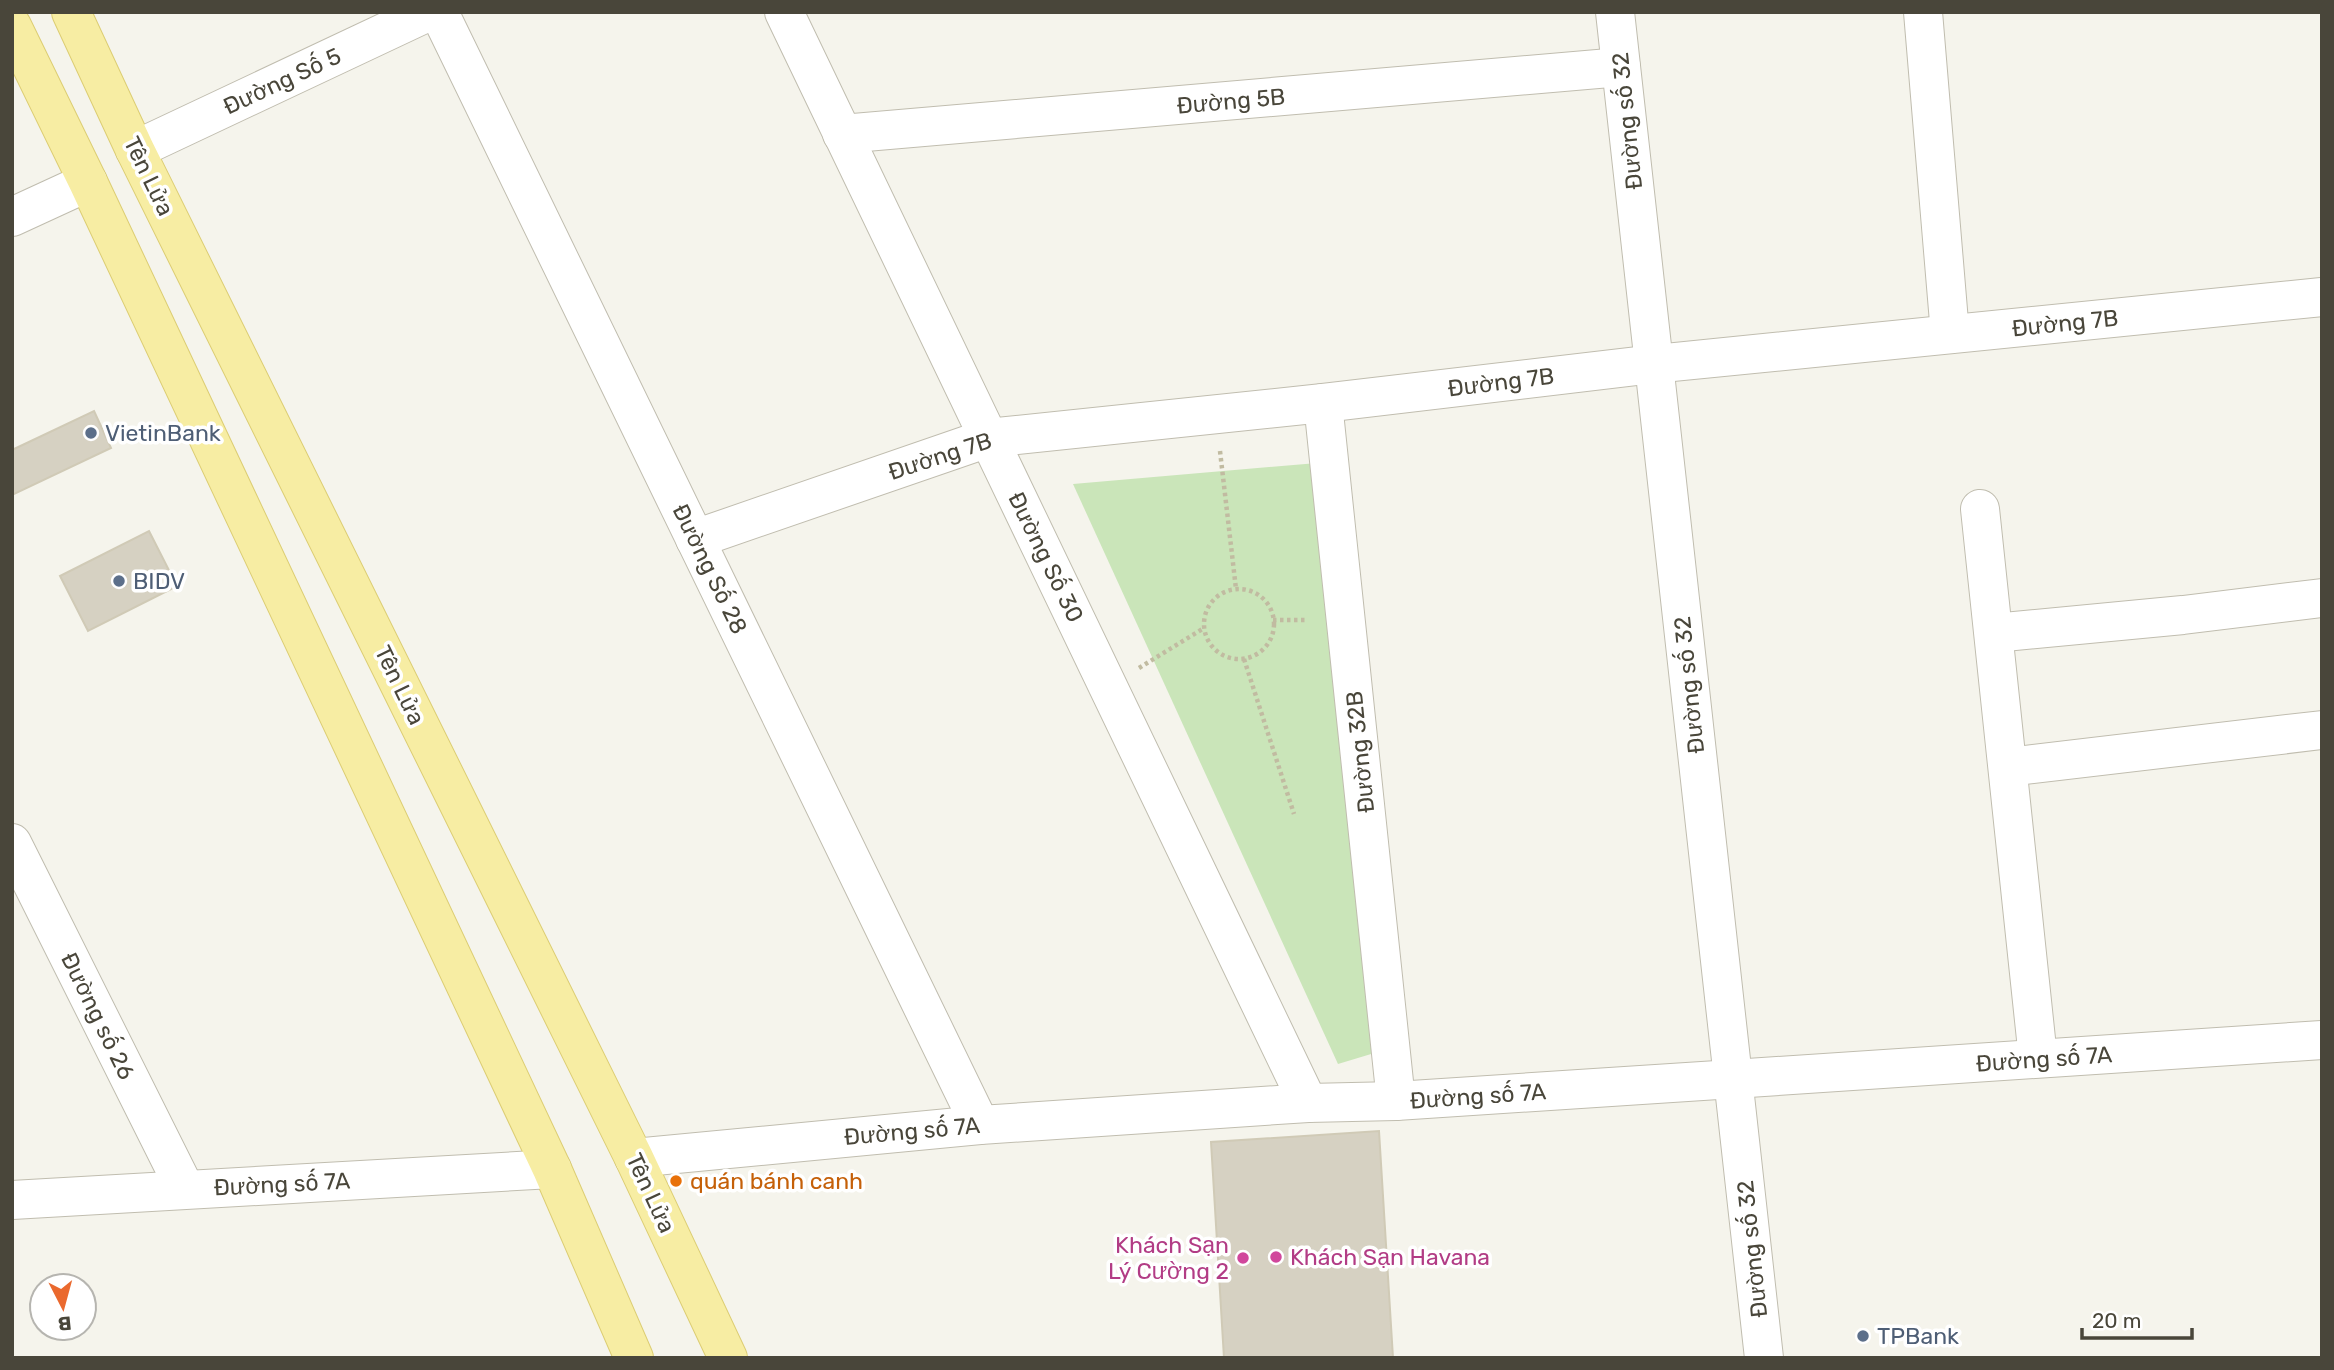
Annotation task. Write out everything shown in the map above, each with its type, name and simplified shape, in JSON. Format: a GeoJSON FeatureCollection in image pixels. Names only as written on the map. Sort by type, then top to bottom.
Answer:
{"type":"FeatureCollection","features":[{"type":"Feature","properties":{"kind":"main road","name":"Tên Lửa"},"geometry":{"type":"LineString","coordinates":[[71,12],[135,150],[634,1158],[728,1358]]}},
{"type":"Feature","properties":{"kind":"main road"},"geometry":{"type":"LineString","coordinates":[[12,26],[552,1169],[634,1358]]}},
{"type":"Feature","properties":{"kind":"street","name":"Đường Số 5"},"geometry":{"type":"LineString","coordinates":[[135,150],[428,12]]}},
{"type":"Feature","properties":{"kind":"street","name":"Đường Số 28"},"geometry":{"type":"LineString","coordinates":[[439,12],[980,1125]]}},
{"type":"Feature","properties":{"kind":"street","name":"Đường Số 30"},"geometry":{"type":"LineString","coordinates":[[783,12],[1308,1103]]}},
{"type":"Feature","properties":{"kind":"street","name":"Đường số 32"},"geometry":{"type":"LineString","coordinates":[[1615,12],[1764,1358]]}},
{"type":"Feature","properties":{"kind":"street"},"geometry":{"type":"LineString","coordinates":[[1923,12],[1950,334]]}},
{"type":"Feature","properties":{"kind":"street","name":"Đường 5B"},"geometry":{"type":"LineString","coordinates":[[842,134],[1620,67]]}},
{"type":"Feature","properties":{"kind":"street"},"geometry":{"type":"LineString","coordinates":[[12,217],[88,182]]}},
{"type":"Feature","properties":{"kind":"street","name":"Đường 7B"},"geometry":{"type":"LineString","coordinates":[[695,539],[988,438],[1323,403],[1654,364],[2322,297]]}},
{"type":"Feature","properties":{"kind":"street","name":"Đường 32B"},"geometry":{"type":"LineString","coordinates":[[1323,403],[1396,1101]]}},
{"type":"Feature","properties":{"kind":"street"},"geometry":{"type":"LineString","coordinates":[[1980,509],[2038,1058]]}},
{"type":"Feature","properties":{"kind":"street"},"geometry":{"type":"LineString","coordinates":[[1994,633],[2183,615],[2322,598]]}},
{"type":"Feature","properties":{"kind":"street"},"geometry":{"type":"LineString","coordinates":[[2008,767],[2322,730]]}},
{"type":"Feature","properties":{"kind":"street","name":"Đường số 26"},"geometry":{"type":"LineString","coordinates":[[12,843],[185,1189]]}},
{"type":"Feature","properties":{"kind":"street","name":"Đường số 7A"},"geometry":{"type":"LineString","coordinates":[[634,1158],[980,1125],[1308,1103],[1396,1101],[1733,1080],[2322,1040]]}},
{"type":"Feature","properties":{"kind":"street","name":"Đường số 7A"},"geometry":{"type":"LineString","coordinates":[[12,1200],[552,1169]]}},
{"type":"Feature","properties":{"kind":"path"},"geometry":{"type":"LineString","coordinates":[[1216,413],[1236,589]]}},
{"type":"Feature","properties":{"kind":"path"},"geometry":{"type":"LineString","coordinates":[[1236,589],[1248,590],[1259,596],[1268,604],[1273,615],[1274,627],[1265,648],[1255,656],[1244,659],[1232,659],[1213,648],[1204,628],[1208,606],[1225,592],[1236,589]]}},
{"type":"Feature","properties":{"kind":"path"},"geometry":{"type":"LineString","coordinates":[[1109,687],[1204,628]]}},
{"type":"Feature","properties":{"kind":"path"},"geometry":{"type":"LineString","coordinates":[[1244,659],[1294,814]]}},
{"type":"Feature","properties":{"kind":"green space"},"geometry":{"type":"Polygon","coordinates":[[[1317,463],[1391,1048],[1338,1064],[1073,484],[1317,463]]]}},
{"type":"Feature","properties":{"kind":"building"},"geometry":{"type":"Polygon","coordinates":[[[94,411],[111,448],[12,495],[12,450],[94,411]]]}},
{"type":"Feature","properties":{"kind":"building","name":"BIDV"},"geometry":{"type":"Polygon","coordinates":[[[149,531],[177,586],[88,631],[60,576],[149,531]]]}},
{"type":"Feature","properties":{"kind":"building"},"geometry":{"type":"Polygon","coordinates":[[[1379,1131],[1393,1358],[1224,1358],[1211,1142],[1379,1131]]]}},
{"type":"Feature","properties":{"kind":"place","name":"VietinBank"},"geometry":{"type":"Point","coordinates":[91,433]}},
{"type":"Feature","properties":{"kind":"place","name":"BIDV"},"geometry":{"type":"Point","coordinates":[119,581]}},
{"type":"Feature","properties":{"kind":"place","name":"quán bánh canh"},"geometry":{"type":"Point","coordinates":[676,1181]}},
{"type":"Feature","properties":{"kind":"place","name":"Khách Sạn Havana"},"geometry":{"type":"Point","coordinates":[1276,1257]}},
{"type":"Feature","properties":{"kind":"place","name":"Khách Sạn Lý Cường 2"},"geometry":{"type":"Point","coordinates":[1243,1258]}},
{"type":"Feature","properties":{"kind":"place","name":"TPBank"},"geometry":{"type":"Point","coordinates":[1863,1336]}}]}
